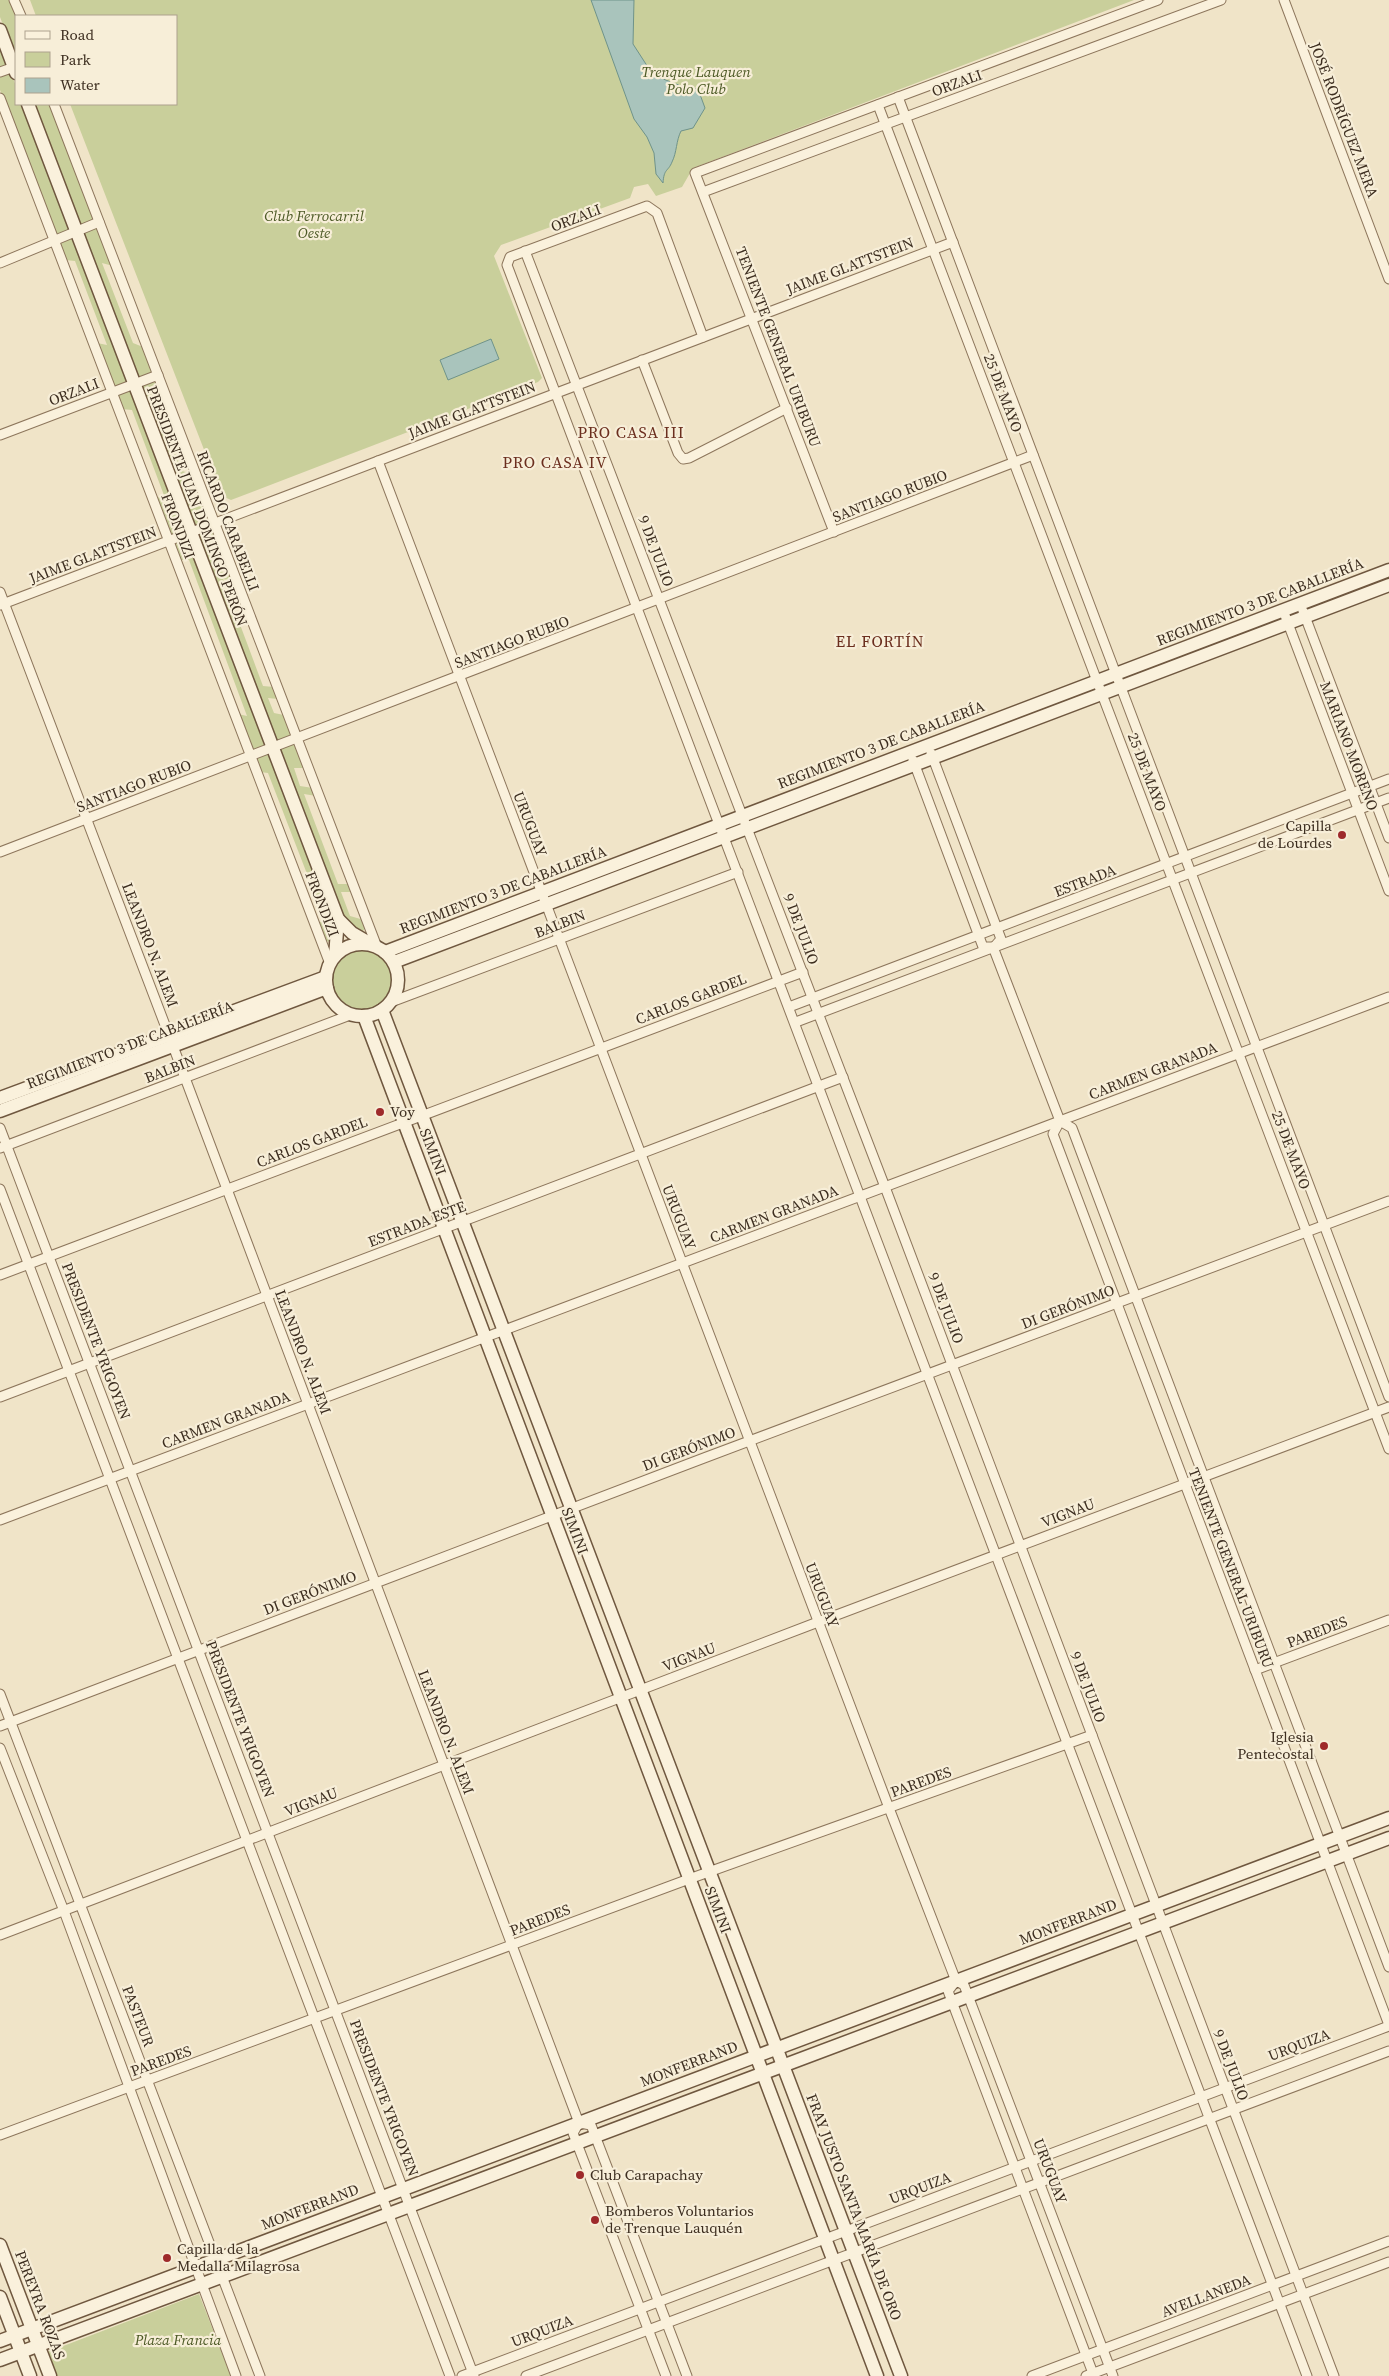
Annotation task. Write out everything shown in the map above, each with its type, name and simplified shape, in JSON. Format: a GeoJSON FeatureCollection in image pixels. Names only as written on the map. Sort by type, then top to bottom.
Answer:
{"type":"FeatureCollection","features":[{"type":"Feature","properties":{"kind":"street"},"geometry":{"type":"LineString","coordinates":[[14,0],[21,15]]}},
{"type":"Feature","properties":{"kind":"street","name":"ORZALI"},"geometry":{"type":"LineString","coordinates":[[695,173],[1158,0]]}},
{"type":"Feature","properties":{"kind":"street","name":"ORZALI"},"geometry":{"type":"LineString","coordinates":[[703,192],[1221,0]]}},
{"type":"Feature","properties":{"kind":"street","name":"JOSÉ RODRÍGUEZ MERA"},"geometry":{"type":"LineString","coordinates":[[1284,0],[1389,279]]}},
{"type":"Feature","properties":{"kind":"street"},"geometry":{"type":"LineString","coordinates":[[0,30],[15,70],[0,72]]}},
{"type":"Feature","properties":{"kind":"street","name":"25 DE MAYO"},"geometry":{"type":"LineString","coordinates":[[898,97],[1389,1397]]}},
{"type":"Feature","properties":{"kind":"street","name":"FRONDIZI"},"geometry":{"type":"LineString","coordinates":[[0,98],[251,756],[333,960]]}},
{"type":"Feature","properties":{"kind":"street","name":"PRESIDENTE JUAN DOMINGO PERÓN"},"geometry":{"type":"LineString","coordinates":[[28,105],[338,919],[352,933],[378,948]]}},
{"type":"Feature","properties":{"kind":"street","name":"RICARDO CARABELLI"},"geometry":{"type":"LineString","coordinates":[[54,105],[378,948]]}},
{"type":"Feature","properties":{"kind":"street","name":"25 DE MAYO"},"geometry":{"type":"LineString","coordinates":[[878,105],[1389,1449]]}},
{"type":"Feature","properties":{"kind":"street","name":"TENIENTE GENERAL URIBURU"},"geometry":{"type":"LineString","coordinates":[[695,173],[834,532]]}},
{"type":"Feature","properties":{"kind":"street","name":"ORZALI"},"geometry":{"type":"LineString","coordinates":[[556,393],[507,265],[510,257],[525,251],[646,206],[657,213],[703,337]]}},
{"type":"Feature","properties":{"kind":"street"},"geometry":{"type":"LineString","coordinates":[[0,264],[99,222]]}},
{"type":"Feature","properties":{"kind":"street","name":"JAIME GLATTSTEIN"},"geometry":{"type":"LineString","coordinates":[[2,604],[953,242]]}},
{"type":"Feature","properties":{"kind":"street","name":"9 DE JULIO"},"geometry":{"type":"LineString","coordinates":[[525,251],[844,1077],[1334,2376]]}},
{"type":"Feature","properties":{"kind":"street"},"geometry":{"type":"LineString","coordinates":[[642,360],[678,454],[683,459],[689,458],[787,408]]}},
{"type":"Feature","properties":{"kind":"street","name":"ORZALI"},"geometry":{"type":"LineString","coordinates":[[0,435],[158,375]]}},
{"type":"Feature","properties":{"kind":"street"},"geometry":{"type":"LineString","coordinates":[[556,393],[796,1022],[1307,2376]]}},
{"type":"Feature","properties":{"kind":"street","name":"SANTIAGO RUBIO"},"geometry":{"type":"LineString","coordinates":[[0,852],[660,600],[1033,455]]}},
{"type":"Feature","properties":{"kind":"street","name":"URUGUAY"},"geometry":{"type":"LineString","coordinates":[[378,461],[889,1808],[956,1981],[964,1985],[1112,2372]]}},
{"type":"Feature","properties":{"kind":"street","name":"REGIMIENTO 3 DE CABALLERÍA"},"geometry":{"type":"LineString","coordinates":[[394,962],[544,898],[722,830],[914,764],[930,751],[1115,673],[1389,570]]}},
{"type":"Feature","properties":{"kind":"street","name":"REGIMIENTO 3 DE CABALLERÍA"},"geometry":{"type":"LineString","coordinates":[[746,821],[910,752],[930,751],[1120,686],[1389,585]]}},
{"type":"Feature","properties":{"kind":"street","name":"LEANDRO N. ALEM"},"geometry":{"type":"LineString","coordinates":[[0,592],[2,604],[87,819],[171,1040],[579,2123],[573,2133],[666,2376]]}},
{"type":"Feature","properties":{"kind":"street","name":"MARIANO MORENO"},"geometry":{"type":"LineString","coordinates":[[1300,604],[1389,838]]}},
{"type":"Feature","properties":{"kind":"street","name":"MARIANO MORENO"},"geometry":{"type":"LineString","coordinates":[[1283,610],[1389,892]]}},
{"type":"Feature","properties":{"kind":"street"},"geometry":{"type":"LineString","coordinates":[[910,752],[982,947],[993,947],[1001,939],[930,751]]}},
{"type":"Feature","properties":{"kind":"street","name":"ESTRADA"},"geometry":{"type":"LineString","coordinates":[[789,1006],[979,937],[1389,779]]}},
{"type":"Feature","properties":{"kind":"street","name":"ESTRADA"},"geometry":{"type":"LineString","coordinates":[[796,1022],[1389,798]]}},
{"type":"Feature","properties":{"kind":"street","name":"BALBIN"},"geometry":{"type":"LineString","coordinates":[[387,1006],[738,872]]}},
{"type":"Feature","properties":{"kind":"street","name":"REGIMIENTO 3 DE CABALLERÍA"},"geometry":{"type":"LineString","coordinates":[[378,948],[544,898]]}},
{"type":"Feature","properties":{"kind":"street","name":"PRESIDENTE JUAN DOMINGO PERÓN"},"geometry":{"type":"LineString","coordinates":[[333,960],[338,919]]}},
{"type":"Feature","properties":{"kind":"street"},"geometry":{"type":"LineString","coordinates":[[357,944],[378,948],[394,962],[398,982],[387,1006],[364,1016],[350,1014],[340,1009],[331,999],[326,982],[333,960],[347,947],[357,944]]}},
{"type":"Feature","properties":{"kind":"street","name":"TENIENTE GENERAL URIBURU"},"geometry":{"type":"LineString","coordinates":[[993,947],[1060,1121],[1072,1128],[1389,1967]]}},
{"type":"Feature","properties":{"kind":"street","name":"CARLOS GARDEL"},"geometry":{"type":"LineString","coordinates":[[0,1275],[803,972]]}},
{"type":"Feature","properties":{"kind":"street","name":"REGIMIENTO 3 DE CABALLERÍA"},"geometry":{"type":"LineString","coordinates":[[0,1098],[171,1040],[326,982]]}},
{"type":"Feature","properties":{"kind":"street","name":"CARMEN GRANADA"},"geometry":{"type":"LineString","coordinates":[[0,1520],[1389,997]]}},
{"type":"Feature","properties":{"kind":"street","name":"SIMINI"},"geometry":{"type":"LineString","coordinates":[[387,1006],[422,1116],[776,2049]]}},
{"type":"Feature","properties":{"kind":"street","name":"BALBIN"},"geometry":{"type":"LineString","coordinates":[[3,1147],[350,1014]]}},
{"type":"Feature","properties":{"kind":"street","name":"SIMINI"},"geometry":{"type":"LineString","coordinates":[[364,1016],[756,2056]]}},
{"type":"Feature","properties":{"kind":"street","name":"REGIMIENTO 3 DE CABALLERÍA"},"geometry":{"type":"LineString","coordinates":[[0,1111],[171,1040]]}},
{"type":"Feature","properties":{"kind":"street","name":"ESTRADA ESTE"},"geometry":{"type":"LineString","coordinates":[[0,1397],[844,1077]]}},
{"type":"Feature","properties":{"kind":"street","name":"TENIENTE GENERAL URIBURU"},"geometry":{"type":"LineString","coordinates":[[1060,1121],[1053,1134],[1389,2025]]}},
{"type":"Feature","properties":{"kind":"street","name":"PRESIDENTE YRIGOYEN"},"geometry":{"type":"LineString","coordinates":[[0,1128],[3,1147],[49,1257],[473,2374]]}},
{"type":"Feature","properties":{"kind":"street"},"geometry":{"type":"LineString","coordinates":[[0,1189],[450,2376]]}},
{"type":"Feature","properties":{"kind":"street","name":"DI GERÓNIMO"},"geometry":{"type":"LineString","coordinates":[[0,1726],[749,1441],[1389,1201]]}},
{"type":"Feature","properties":{"kind":"street","name":"VIGNAU"},"geometry":{"type":"LineString","coordinates":[[0,1935],[818,1622],[1389,1407]]}},
{"type":"Feature","properties":{"kind":"street","name":"PAREDES"},"geometry":{"type":"LineString","coordinates":[[1256,1670],[1389,1620]]}},
{"type":"Feature","properties":{"kind":"street","name":"PASTEUR"},"geometry":{"type":"LineString","coordinates":[[0,1694],[260,2376]]}},
{"type":"Feature","properties":{"kind":"street","name":"PAREDES"},"geometry":{"type":"LineString","coordinates":[[0,2135],[689,1879],[1092,1735]]}},
{"type":"Feature","properties":{"kind":"street"},"geometry":{"type":"LineString","coordinates":[[0,1748],[64,1912],[236,2376]]}},
{"type":"Feature","properties":{"kind":"street","name":"MONFERRAND"},"geometry":{"type":"LineString","coordinates":[[0,2341],[1389,1818]]}},
{"type":"Feature","properties":{"kind":"street"},"geometry":{"type":"LineString","coordinates":[[0,2360],[1389,1838]]}},
{"type":"Feature","properties":{"kind":"street"},"geometry":{"type":"LineString","coordinates":[[952,2002],[948,1991],[956,1981]]}},
{"type":"Feature","properties":{"kind":"street","name":"URUGUAY"},"geometry":{"type":"LineString","coordinates":[[952,2002],[1086,2355],[1091,2375]]}},
{"type":"Feature","properties":{"kind":"street","name":"URQUIZA"},"geometry":{"type":"LineString","coordinates":[[462,2376],[473,2374],[641,2308],[1389,2025]]}},
{"type":"Feature","properties":{"kind":"street","name":"FRAY JUSTO SANTA MARÍA DE ORO"},"geometry":{"type":"LineString","coordinates":[[776,2049],[900,2376]]}},
{"type":"Feature","properties":{"kind":"street"},"geometry":{"type":"LineString","coordinates":[[526,2376],[1389,2051]]}},
{"type":"Feature","properties":{"kind":"street"},"geometry":{"type":"LineString","coordinates":[[756,2056],[877,2376]]}},
{"type":"Feature","properties":{"kind":"street"},"geometry":{"type":"LineString","coordinates":[[579,2123],[591,2125],[596,2136],[687,2376]]}},
{"type":"Feature","properties":{"kind":"street","name":"AVELLANEDA"},"geometry":{"type":"LineString","coordinates":[[1032,2376],[1389,2241]]}},
{"type":"Feature","properties":{"kind":"street","name":"PEREYRA ROZAS"},"geometry":{"type":"LineString","coordinates":[[0,2245],[50,2376]]}},
{"type":"Feature","properties":{"kind":"street"},"geometry":{"type":"LineString","coordinates":[[1091,2375],[1112,2372],[1279,2303],[1389,2262]]}},
{"type":"Feature","properties":{"kind":"street"},"geometry":{"type":"LineString","coordinates":[[0,2297],[30,2376]]}},
{"type":"Feature","properties":{"kind":"green space"},"geometry":{"type":"Polygon","coordinates":[[[0,0],[11,0],[17,15],[15,15],[15,57],[0,17],[0,0]]]}},
{"type":"Feature","properties":{"kind":"green space","name":"Club Ferrocarril Oeste"},"geometry":{"type":"Polygon","coordinates":[[[30,0],[1134,0],[693,168],[682,187],[656,196],[648,184],[634,187],[630,198],[501,245],[494,256],[542,378],[538,382],[231,500],[222,496],[70,105],[178,105],[178,15],[36,15],[30,0]]]}},
{"type":"Feature","properties":{"kind":"green space"},"geometry":{"type":"Polygon","coordinates":[[[0,44],[15,83],[15,105],[23,105],[333,920],[330,942],[324,940],[316,921],[326,923],[268,773],[260,772],[238,714],[247,716],[189,560],[179,560],[155,497],[165,498],[132,410],[121,409],[97,343],[107,345],[75,261],[65,260],[0,90],[0,44]]]}},
{"type":"Feature","properties":{"kind":"green space"},"geometry":{"type":"Polygon","coordinates":[[[33,105],[51,105],[113,266],[102,263],[133,343],[143,347],[168,412],[158,410],[182,471],[192,474],[194,480],[185,479],[193,498],[202,500],[225,561],[216,558],[220,571],[230,574],[233,581],[223,579],[263,686],[274,687],[278,699],[268,698],[274,713],[284,715],[305,768],[294,768],[300,786],[313,788],[316,796],[304,794],[338,884],[350,884],[353,892],[341,892],[350,916],[364,920],[366,927],[360,932],[342,917],[33,105]]]}},
{"type":"Feature","properties":{"kind":"green space"},"geometry":{"type":"Polygon","coordinates":[[[356,949],[368,949],[384,958],[391,968],[393,980],[391,992],[384,1002],[368,1011],[356,1011],[345,1006],[336,997],[331,986],[331,974],[336,963],[345,954],[356,949]]]}},
{"type":"Feature","properties":{"kind":"green space","name":"Plaza Francia"},"geometry":{"type":"Polygon","coordinates":[[[199,2294],[231,2376],[53,2376],[45,2353],[199,2294]]]}},
{"type":"Feature","properties":{"kind":"water"},"geometry":{"type":"Polygon","coordinates":[[[591,0],[634,0],[633,44],[653,75],[681,86],[698,89],[705,108],[693,128],[681,131],[674,158],[665,172],[663,183],[656,174],[654,153],[647,137],[634,119],[591,0]]]}},
{"type":"Feature","properties":{"kind":"water"},"geometry":{"type":"Polygon","coordinates":[[[491,339],[499,359],[448,380],[440,360],[491,339]]]}},
{"type":"Feature","properties":{"kind":"place","name":"Capilla de Lourdes"},"geometry":{"type":"Point","coordinates":[1342,835]}},
{"type":"Feature","properties":{"kind":"place","name":"Voy"},"geometry":{"type":"Point","coordinates":[380,1112]}},
{"type":"Feature","properties":{"kind":"place","name":"Iglesia Pentecostal"},"geometry":{"type":"Point","coordinates":[1324,1746]}},
{"type":"Feature","properties":{"kind":"place","name":"Club Carapachay"},"geometry":{"type":"Point","coordinates":[580,2175]}},
{"type":"Feature","properties":{"kind":"place","name":"Bomberos Voluntarios de Trenque Lauquén"},"geometry":{"type":"Point","coordinates":[595,2220]}},
{"type":"Feature","properties":{"kind":"place","name":"Capilla de la Medalla Milagrosa"},"geometry":{"type":"Point","coordinates":[167,2258]}},
{"type":"Feature","properties":{"kind":"district","name":"PRO CASA III"},"geometry":{"type":"Point","coordinates":[631,432]}},
{"type":"Feature","properties":{"kind":"district","name":"PRO CASA IV"},"geometry":{"type":"Point","coordinates":[555,462]}},
{"type":"Feature","properties":{"kind":"district","name":"EL FORTÍN"},"geometry":{"type":"Point","coordinates":[880,641]}},
{"type":"Feature","properties":{"kind":"park label","name":"Trenque Lauquen Polo Club"},"geometry":{"type":"Point","coordinates":[696,80]}}]}
